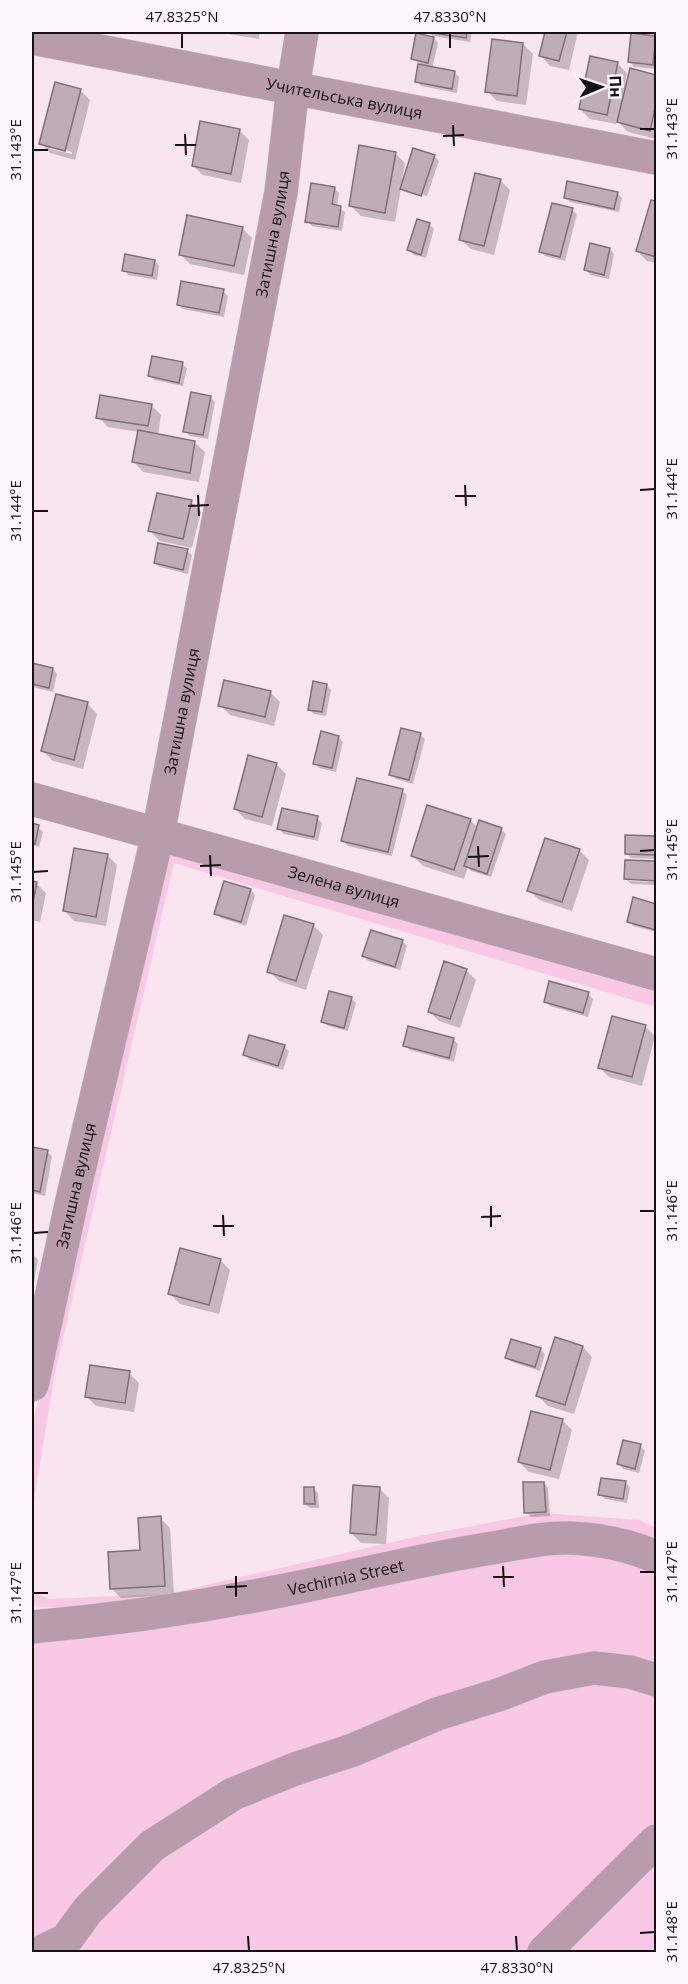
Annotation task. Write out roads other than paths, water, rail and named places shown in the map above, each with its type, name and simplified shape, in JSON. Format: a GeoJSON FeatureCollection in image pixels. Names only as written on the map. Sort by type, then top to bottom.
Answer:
{"type":"FeatureCollection","features":[{"type":"Feature","properties":{"kind":"street","name":"Затишна вулиця"},"geometry":{"type":"LineString","coordinates":[[32,1385],[72,1200],[158,834],[281,192],[302,32]]}},
{"type":"Feature","properties":{"kind":"street","name":"Учительська вулиця"},"geometry":{"type":"LineString","coordinates":[[32,38],[657,158]]}},
{"type":"Feature","properties":{"kind":"street","name":"Зелена вулиця"},"geometry":{"type":"LineString","coordinates":[[32,799],[657,974]]}},
{"type":"Feature","properties":{"kind":"street","name":"Vechirnia Street"},"geometry":{"type":"LineString","coordinates":[[32,1627],[106,1620],[266,1594],[439,1556],[538,1540],[566,1538],[599,1540],[643,1551],[657,1557]]}},
{"type":"Feature","properties":{"kind":"street"},"geometry":{"type":"LineString","coordinates":[[41,1953],[66,1940],[88,1910],[152,1846],[232,1794],[295,1769],[353,1750],[437,1714],[501,1694],[545,1677],[594,1668],[630,1672],[657,1680]]}},
{"type":"Feature","properties":{"kind":"street"},"geometry":{"type":"LineString","coordinates":[[544,1953],[657,1841]]}}]}
